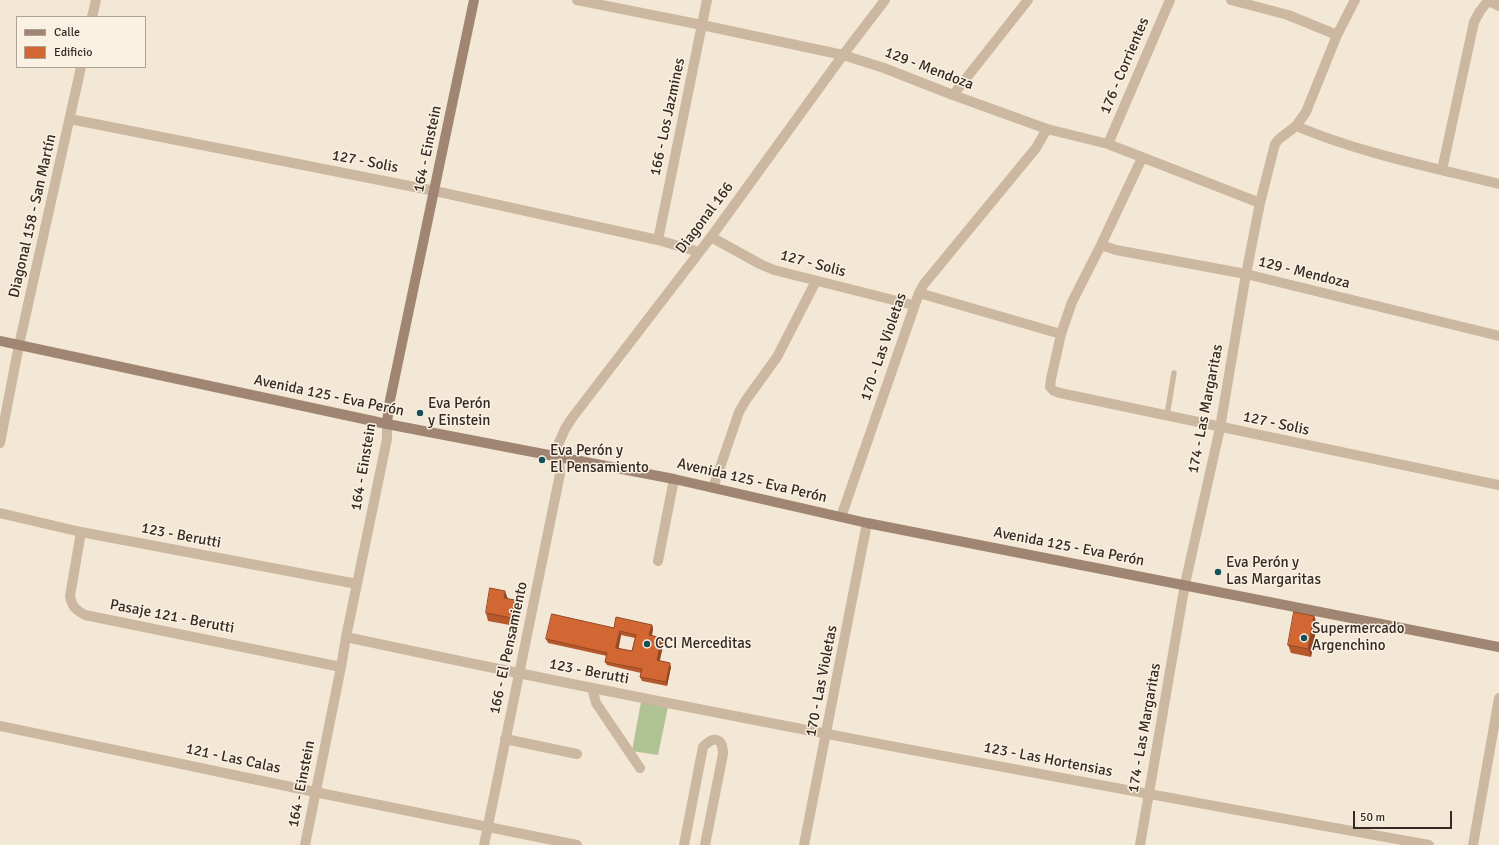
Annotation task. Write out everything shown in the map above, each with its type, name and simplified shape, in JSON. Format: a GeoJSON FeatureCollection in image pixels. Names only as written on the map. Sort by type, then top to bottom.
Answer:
{"type":"FeatureCollection","features":[{"type":"Feature","properties":{"kind":"street"},"geometry":{"type":"LineString","coordinates":[[92,16],[96,0]]}},
{"type":"Feature","properties":{"kind":"street","name":"164 - Einstein"},"geometry":{"type":"LineString","coordinates":[[305,845],[387,439],[389,405],[474,0]]}},
{"type":"Feature","properties":{"kind":"street","name":"129 - Mendoza"},"geometry":{"type":"LineString","coordinates":[[577,0],[843,55],[884,68],[1047,129],[1108,144],[1260,203]]}},
{"type":"Feature","properties":{"kind":"street","name":"166 - Los Jazmines"},"geometry":{"type":"LineString","coordinates":[[658,240],[707,0]]}},
{"type":"Feature","properties":{"kind":"street","name":"Diagonal 166"},"geometry":{"type":"LineString","coordinates":[[558,457],[558,445],[572,418],[712,237],[843,55],[885,0]]}},
{"type":"Feature","properties":{"kind":"street"},"geometry":{"type":"LineString","coordinates":[[953,95],[1028,0]]}},
{"type":"Feature","properties":{"kind":"street","name":"176 - Corrientes"},"geometry":{"type":"LineString","coordinates":[[1108,144],[1170,0]]}},
{"type":"Feature","properties":{"kind":"street"},"geometry":{"type":"LineString","coordinates":[[1231,0],[1288,15],[1337,36]]}},
{"type":"Feature","properties":{"kind":"street","name":"174 - Las Margaritas"},"geometry":{"type":"LineString","coordinates":[[1140,845],[1185,584],[1220,428],[1246,274],[1260,203],[1275,144],[1296,126],[1306,112],[1337,36],[1355,0]]}},
{"type":"Feature","properties":{"kind":"street"},"geometry":{"type":"LineString","coordinates":[[1442,170],[1474,22],[1487,0],[1499,6]]}},
{"type":"Feature","properties":{"kind":"street","name":"Diagonal 158 - San Martín"},"geometry":{"type":"LineString","coordinates":[[0,443],[19,345],[81,68]]}},
{"type":"Feature","properties":{"kind":"street","name":"127 - Solis"},"geometry":{"type":"LineString","coordinates":[[70,119],[435,191],[658,240],[699,252]]}},
{"type":"Feature","properties":{"kind":"street"},"geometry":{"type":"LineString","coordinates":[[1296,126],[1333,140],[1401,160],[1499,184]]}},
{"type":"Feature","properties":{"kind":"street","name":"170 - Las Violetas"},"geometry":{"type":"LineString","coordinates":[[842,517],[918,293],[1036,148],[1047,129]]}},
{"type":"Feature","properties":{"kind":"street"},"geometry":{"type":"LineString","coordinates":[[918,293],[1061,334],[1072,302],[1142,158]]}},
{"type":"Feature","properties":{"kind":"street","name":"127 - Solis"},"geometry":{"type":"LineString","coordinates":[[712,237],[767,267],[816,281],[913,305]]}},
{"type":"Feature","properties":{"kind":"street","name":"129 - Mendoza"},"geometry":{"type":"LineString","coordinates":[[1101,245],[1116,250],[1246,274],[1499,336]]}},
{"type":"Feature","properties":{"kind":"street"},"geometry":{"type":"LineString","coordinates":[[713,488],[739,412],[777,357],[816,281]]}},
{"type":"Feature","properties":{"kind":"street","name":"127 - Solis"},"geometry":{"type":"LineString","coordinates":[[1061,334],[1050,387],[1054,391],[1220,428],[1499,485]]}},
{"type":"Feature","properties":{"kind":"street","name":"Avenida 125 - Eva Perón"},"geometry":{"type":"LineString","coordinates":[[0,341],[388,424],[674,479],[867,523],[1185,584],[1499,647]]}},
{"type":"Feature","properties":{"kind":"street","name":"166 - El Pensamiento"},"geometry":{"type":"LineString","coordinates":[[484,845],[560,474],[558,457]]}},
{"type":"Feature","properties":{"kind":"street"},"geometry":{"type":"LineString","coordinates":[[658,561],[674,479]]}},
{"type":"Feature","properties":{"kind":"street","name":"123 - Berutti"},"geometry":{"type":"LineString","coordinates":[[0,513],[81,532],[357,584]]}},
{"type":"Feature","properties":{"kind":"street","name":"170 - Las Violetas"},"geometry":{"type":"LineString","coordinates":[[804,845],[827,734],[867,523]]}},
{"type":"Feature","properties":{"kind":"street","name":"Pasaje 121 - Berutti"},"geometry":{"type":"LineString","coordinates":[[81,532],[70,596],[72,605],[77,611],[85,615],[341,667]]}},
{"type":"Feature","properties":{"kind":"street","name":"123 - Berutti"},"geometry":{"type":"LineString","coordinates":[[346,637],[518,674],[827,734]]}},
{"type":"Feature","properties":{"kind":"street"},"geometry":{"type":"LineString","coordinates":[[592,688],[596,703],[640,768]]}},
{"type":"Feature","properties":{"kind":"street"},"geometry":{"type":"LineString","coordinates":[[1473,845],[1499,698]]}},
{"type":"Feature","properties":{"kind":"street","name":"121 - Las Calas"},"geometry":{"type":"LineString","coordinates":[[0,726],[577,845]]}},
{"type":"Feature","properties":{"kind":"street","name":"123 - Las Hortensias"},"geometry":{"type":"LineString","coordinates":[[827,734],[1429,845]]}},
{"type":"Feature","properties":{"kind":"street"},"geometry":{"type":"LineString","coordinates":[[505,740],[577,754]]}},
{"type":"Feature","properties":{"kind":"street"},"geometry":{"type":"LineString","coordinates":[[684,845],[703,747],[707,742],[718,740],[722,743],[723,754],[705,845]]}},
{"type":"Feature","properties":{"kind":"lane"},"geometry":{"type":"LineString","coordinates":[[1167,415],[1174,373]]}},
{"type":"Feature","properties":{"kind":"green space"},"geometry":{"type":"Polygon","coordinates":[[[641,702],[668,707],[658,755],[632,751],[641,702]]]}},
{"type":"Feature","properties":{"kind":"building"},"geometry":{"type":"Polygon","coordinates":[[[490,588],[505,591],[504,598],[515,600],[512,618],[486,613],[490,588]]]}},
{"type":"Feature","properties":{"kind":"building","name":"Supermercado Argenchino"},"geometry":{"type":"Polygon","coordinates":[[[1294,612],[1314,616],[1308,649],[1288,645],[1294,612]]]}},
{"type":"Feature","properties":{"kind":"building"},"geometry":{"type":"Polygon","coordinates":[[[552,614],[614,628],[616,617],[652,625],[649,635],[662,638],[657,660],[670,663],[666,682],[640,677],[642,669],[605,662],[607,653],[546,639],[552,614]],[[620,631],[616,648],[632,651],[636,635],[620,631]]]}},
{"type":"Feature","properties":{"kind":"place","name":"Eva Perón y Einstein"},"geometry":{"type":"Point","coordinates":[420,413]}},
{"type":"Feature","properties":{"kind":"place","name":"Eva Perón y El Pensamiento"},"geometry":{"type":"Point","coordinates":[542,460]}},
{"type":"Feature","properties":{"kind":"place","name":"Eva Perón y Las Margaritas"},"geometry":{"type":"Point","coordinates":[1218,572]}},
{"type":"Feature","properties":{"kind":"place","name":"Supermercado Argenchino"},"geometry":{"type":"Point","coordinates":[1304,638]}},
{"type":"Feature","properties":{"kind":"place","name":"CCI Merceditas"},"geometry":{"type":"Point","coordinates":[647,644]}}]}
